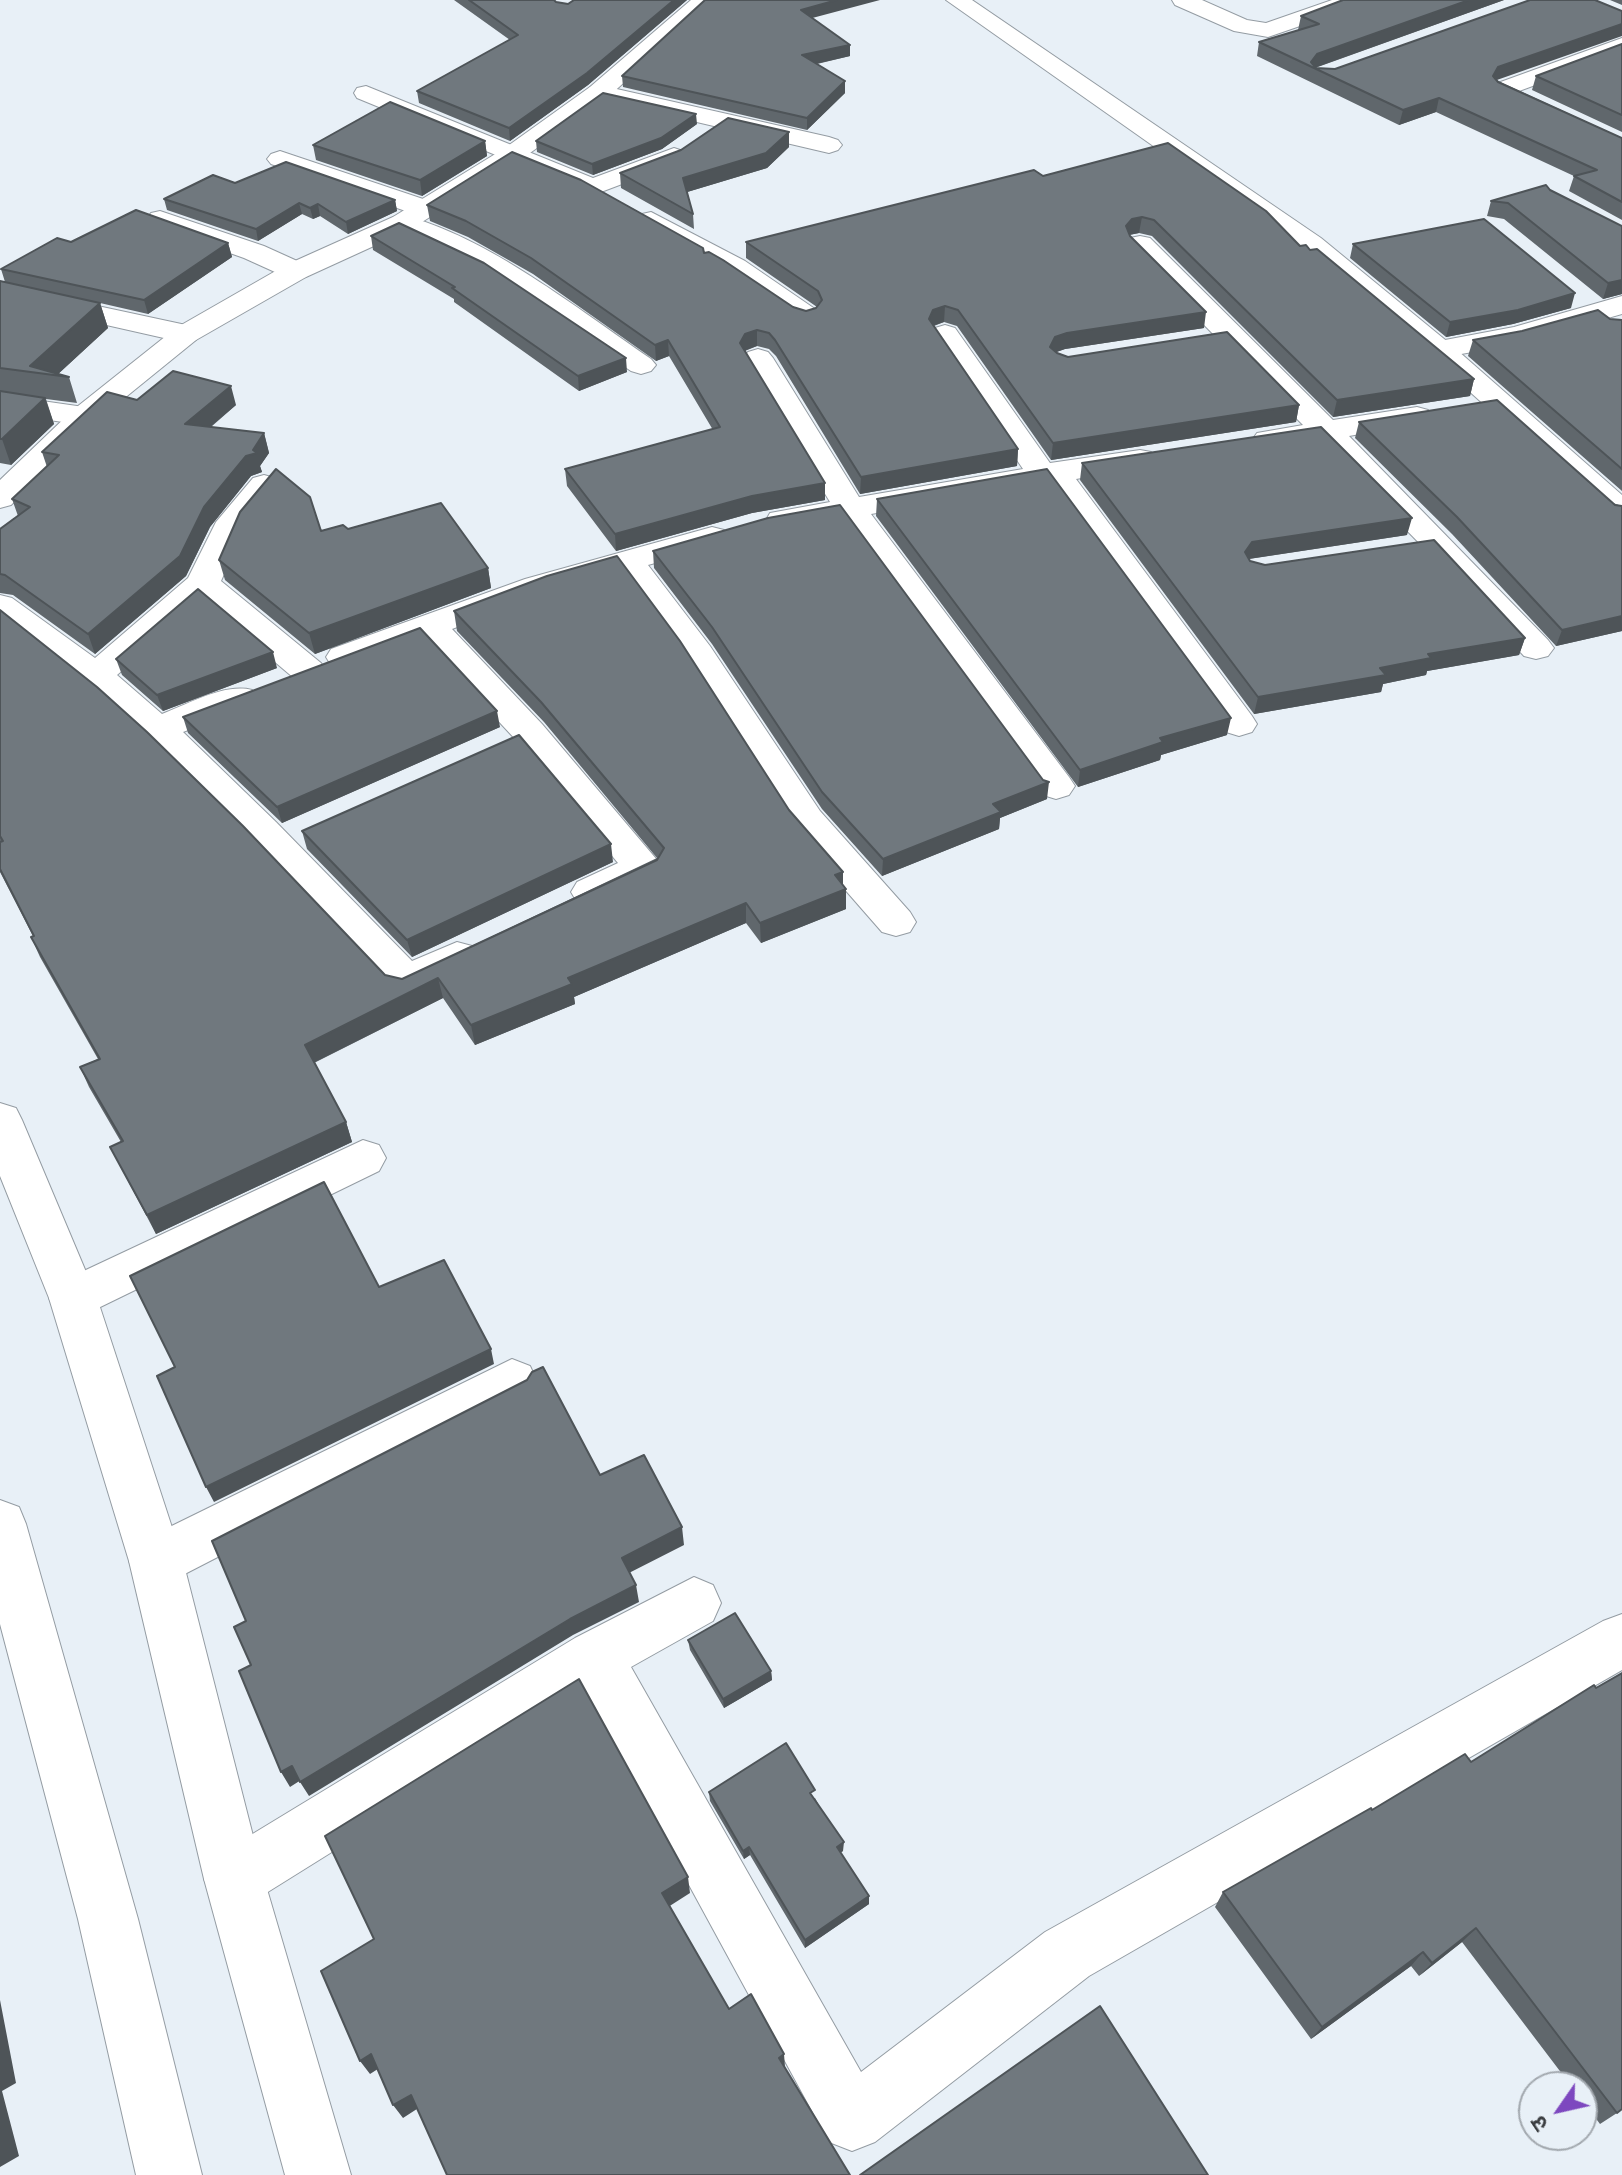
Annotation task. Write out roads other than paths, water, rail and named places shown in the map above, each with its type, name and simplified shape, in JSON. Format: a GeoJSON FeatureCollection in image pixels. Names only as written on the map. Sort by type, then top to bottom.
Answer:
{"type":"FeatureCollection","features":[{"type":"Feature","properties":{"kind":"street"},"geometry":{"type":"LineString","coordinates":[[0,498],[84,416],[186,334],[296,271],[402,223],[514,153],[599,92],[704,0]]}},
{"type":"Feature","properties":{"kind":"street"},"geometry":{"type":"LineString","coordinates":[[957,0],[1311,244],[1439,349],[1472,407],[1622,512]]}},
{"type":"Feature","properties":{"kind":"street"},"geometry":{"type":"LineString","coordinates":[[1183,0],[1242,26],[1268,30],[1353,0]]}},
{"type":"Feature","properties":{"kind":"street"},"geometry":{"type":"LineString","coordinates":[[1531,102],[1503,89],[1622,45]]}},
{"type":"Feature","properties":{"kind":"street"},"geometry":{"type":"LineString","coordinates":[[1585,60],[1610,72]]}},
{"type":"Feature","properties":{"kind":"street"},"geometry":{"type":"LineString","coordinates":[[599,92],[829,145]]}},
{"type":"Feature","properties":{"kind":"street"},"geometry":{"type":"LineString","coordinates":[[366,93],[514,153],[613,198],[735,267],[805,315]]}},
{"type":"Feature","properties":{"kind":"street"},"geometry":{"type":"LineString","coordinates":[[613,198],[725,120]]}},
{"type":"Feature","properties":{"kind":"street"},"geometry":{"type":"LineString","coordinates":[[280,159],[426,209]]}},
{"type":"Feature","properties":{"kind":"street"},"geometry":{"type":"LineString","coordinates":[[143,213],[254,252],[296,271]]}},
{"type":"Feature","properties":{"kind":"street"},"geometry":{"type":"LineString","coordinates":[[402,223],[493,264],[641,365]]}},
{"type":"Feature","properties":{"kind":"street"},"geometry":{"type":"LineString","coordinates":[[1140,244],[1438,543],[1536,648]]}},
{"type":"Feature","properties":{"kind":"street"},"geometry":{"type":"LineString","coordinates":[[0,293],[186,334]]}},
{"type":"Feature","properties":{"kind":"street"},"geometry":{"type":"LineString","coordinates":[[1575,293],[1610,309],[1622,333]]}},
{"type":"Feature","properties":{"kind":"street"},"geometry":{"type":"LineString","coordinates":[[1439,349],[1517,335],[1610,309]]}},
{"type":"Feature","properties":{"kind":"street"},"geometry":{"type":"LineString","coordinates":[[945,334],[1239,724]]}},
{"type":"Feature","properties":{"kind":"street"},"geometry":{"type":"LineString","coordinates":[[1201,341],[1230,336]]}},
{"type":"Feature","properties":{"kind":"street"},"geometry":{"type":"LineString","coordinates":[[758,358],[849,507],[1056,786]]}},
{"type":"Feature","properties":{"kind":"street"},"geometry":{"type":"LineString","coordinates":[[0,404],[84,416]]}},
{"type":"Feature","properties":{"kind":"street"},"geometry":{"type":"LineString","coordinates":[[1237,444],[1472,407]]}},
{"type":"Feature","properties":{"kind":"street"},"geometry":{"type":"LineString","coordinates":[[156,729],[428,625],[537,586],[627,560],[742,529],[849,507],[1177,453]]}},
{"type":"Feature","properties":{"kind":"street"},"geometry":{"type":"LineString","coordinates":[[96,675],[203,583],[228,529],[264,485]]}},
{"type":"Feature","properties":{"kind":"street"},"geometry":{"type":"LineString","coordinates":[[1393,550],[1438,543]]}},
{"type":"Feature","properties":{"kind":"street"},"geometry":{"type":"LineString","coordinates":[[627,560],[698,654],[806,820],[896,922]]}},
{"type":"Feature","properties":{"kind":"street"},"geometry":{"type":"LineString","coordinates":[[203,583],[285,680]]}},
{"type":"Feature","properties":{"kind":"street"},"geometry":{"type":"LineString","coordinates":[[0,605],[96,675],[288,839],[406,981],[490,941]]}},
{"type":"Feature","properties":{"kind":"street"},"geometry":{"type":"LineString","coordinates":[[428,625],[515,739],[643,867],[560,907]]}},
{"type":"Feature","properties":{"kind":"street"},"geometry":{"type":"LineString","coordinates":[[0,1120],[73,1298],[156,1561],[234,1879],[318,2175]]}},
{"type":"Feature","properties":{"kind":"street"},"geometry":{"type":"LineString","coordinates":[[73,1298],[363,1158]]}},
{"type":"Feature","properties":{"kind":"street"},"geometry":{"type":"LineString","coordinates":[[156,1561],[512,1381]]}},
{"type":"Feature","properties":{"kind":"street"},"geometry":{"type":"LineString","coordinates":[[0,1524],[108,1919],[169,2175]]}},
{"type":"Feature","properties":{"kind":"street"},"geometry":{"type":"LineString","coordinates":[[234,1879],[595,1657],[694,1603]]}},
{"type":"Feature","properties":{"kind":"street"},"geometry":{"type":"LineString","coordinates":[[595,1657],[852,2119],[1067,1954],[1622,1640]]}}]}
